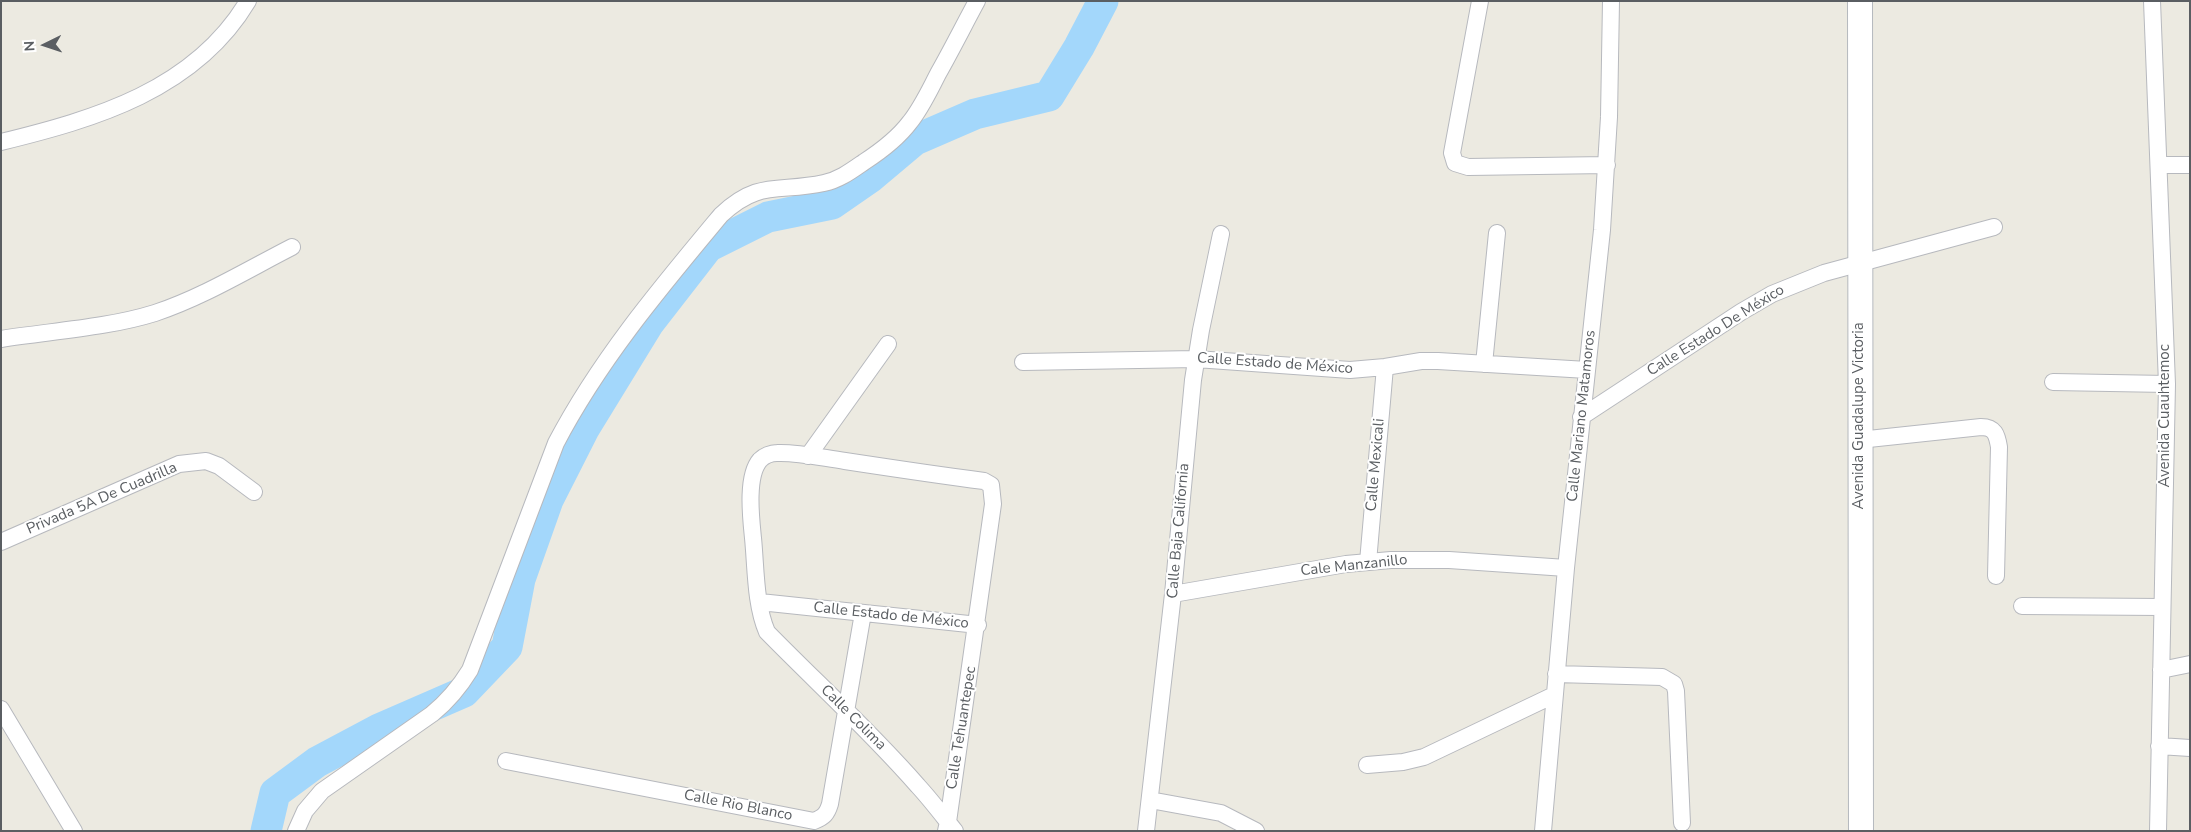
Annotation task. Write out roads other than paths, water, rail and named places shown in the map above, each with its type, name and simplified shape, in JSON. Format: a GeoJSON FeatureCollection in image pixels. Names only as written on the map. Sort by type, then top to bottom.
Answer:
{"type":"FeatureCollection","features":[{"type":"Feature","properties":{"kind":"main road","name":"Avenida Guadalupe Victoria"},"geometry":{"type":"LineString","coordinates":[[1860,1],[1859,440],[1861,831]]}},
{"type":"Feature","properties":{"kind":"street"},"geometry":{"type":"LineString","coordinates":[[1,142],[92,118],[131,102],[167,83],[219,41],[239,17],[248,1]]}},
{"type":"Feature","properties":{"kind":"street"},"geometry":{"type":"LineString","coordinates":[[296,831],[305,811],[322,791],[432,714],[460,687],[470,670],[556,443],[590,384],[644,308],[721,215],[734,203],[746,195],[759,190],[836,180],[877,153],[893,139],[910,122],[923,103],[977,1]]}},
{"type":"Feature","properties":{"kind":"street"},"geometry":{"type":"LineString","coordinates":[[1480,1],[1452,153],[1455,163],[1468,167],[1606,165]]}},
{"type":"Feature","properties":{"kind":"street","name":"Calle Mariano Matamoros"},"geometry":{"type":"LineString","coordinates":[[1543,831],[1566,568],[1602,230],[1611,1]]}},
{"type":"Feature","properties":{"kind":"street","name":"Avenida Cuauhtemoc"},"geometry":{"type":"LineString","coordinates":[[2152,1],[2167,384],[2158,831]]}},
{"type":"Feature","properties":{"kind":"street"},"geometry":{"type":"LineString","coordinates":[[2159,165],[2190,164]]}},
{"type":"Feature","properties":{"kind":"street","name":"Calle Estado De México"},"geometry":{"type":"LineString","coordinates":[[1581,417],[1741,312],[1772,294],[1824,273],[1994,227]]}},
{"type":"Feature","properties":{"kind":"street"},"geometry":{"type":"LineString","coordinates":[[1484,364],[1497,233]]}},
{"type":"Feature","properties":{"kind":"street","name":"Calle Baja California"},"geometry":{"type":"LineString","coordinates":[[1146,831],[1173,594],[1196,359],[1221,234]]}},
{"type":"Feature","properties":{"kind":"street"},"geometry":{"type":"LineString","coordinates":[[1,339],[129,320],[154,313],[207,291],[292,247]]}},
{"type":"Feature","properties":{"kind":"street"},"geometry":{"type":"LineString","coordinates":[[808,456],[888,344]]}},
{"type":"Feature","properties":{"kind":"street","name":"Calle Estado de México"},"geometry":{"type":"LineString","coordinates":[[1023,362],[1196,359],[1330,370],[1385,368],[1421,361],[1587,370]]}},
{"type":"Feature","properties":{"kind":"street","name":"Calle Mexicali"},"geometry":{"type":"LineString","coordinates":[[1368,562],[1385,368]]}},
{"type":"Feature","properties":{"kind":"street"},"geometry":{"type":"LineString","coordinates":[[2053,382],[2167,384]]}},
{"type":"Feature","properties":{"kind":"street"},"geometry":{"type":"LineString","coordinates":[[1859,440],[1981,427],[1988,427],[1994,431],[1999,447],[1996,576]]}},
{"type":"Feature","properties":{"kind":"street","name":"Calle Estado de México"},"geometry":{"type":"LineString","coordinates":[[776,453],[808,456],[984,481],[991,485],[993,504],[978,625],[760,602],[751,526],[751,484],[754,470],[760,460],[776,453]]}},
{"type":"Feature","properties":{"kind":"street","name":"Privada 5A De Cuadrilla"},"geometry":{"type":"LineString","coordinates":[[1,542],[179,464],[206,461],[219,466],[254,492]]}},
{"type":"Feature","properties":{"kind":"street","name":"Cale Manzanillo"},"geometry":{"type":"LineString","coordinates":[[1173,594],[1368,562],[1448,560],[1566,568]]}},
{"type":"Feature","properties":{"kind":"street","name":"Calle Colima"},"geometry":{"type":"LineString","coordinates":[[760,602],[763,622],[767,632],[913,780],[950,828]]}},
{"type":"Feature","properties":{"kind":"street"},"geometry":{"type":"LineString","coordinates":[[2022,606],[2162,607]]}},
{"type":"Feature","properties":{"kind":"street","name":"Calle Rio Blanco"},"geometry":{"type":"LineString","coordinates":[[506,761],[814,820],[823,817],[828,812],[847,713],[863,613]]}},
{"type":"Feature","properties":{"kind":"street","name":"Calle Tehuantepec"},"geometry":{"type":"LineString","coordinates":[[950,828],[978,625]]}},
{"type":"Feature","properties":{"kind":"street"},"geometry":{"type":"LineString","coordinates":[[2160,670],[2190,664]]}},
{"type":"Feature","properties":{"kind":"street"},"geometry":{"type":"LineString","coordinates":[[1556,674],[1662,677],[1674,684],[1676,691],[1682,823]]}},
{"type":"Feature","properties":{"kind":"street"},"geometry":{"type":"LineString","coordinates":[[1367,765],[1403,762],[1424,756],[1554,695]]}},
{"type":"Feature","properties":{"kind":"street"},"geometry":{"type":"LineString","coordinates":[[1,710],[74,831]]}},
{"type":"Feature","properties":{"kind":"street"},"geometry":{"type":"LineString","coordinates":[[2159,746],[2190,748]]}},
{"type":"Feature","properties":{"kind":"street"},"geometry":{"type":"LineString","coordinates":[[1150,800],[1221,813],[1256,831]]}},
{"type":"Feature","properties":{"kind":"waterway"},"geometry":{"type":"LineString","coordinates":[[266,831],[275,793],[317,762],[379,729],[464,692],[507,647],[520,579],[548,500],[584,429],[649,323],[708,247],[768,217],[832,204],[871,177],[915,140],[975,114],[1049,96],[1079,47],[1103,1]]}}]}
